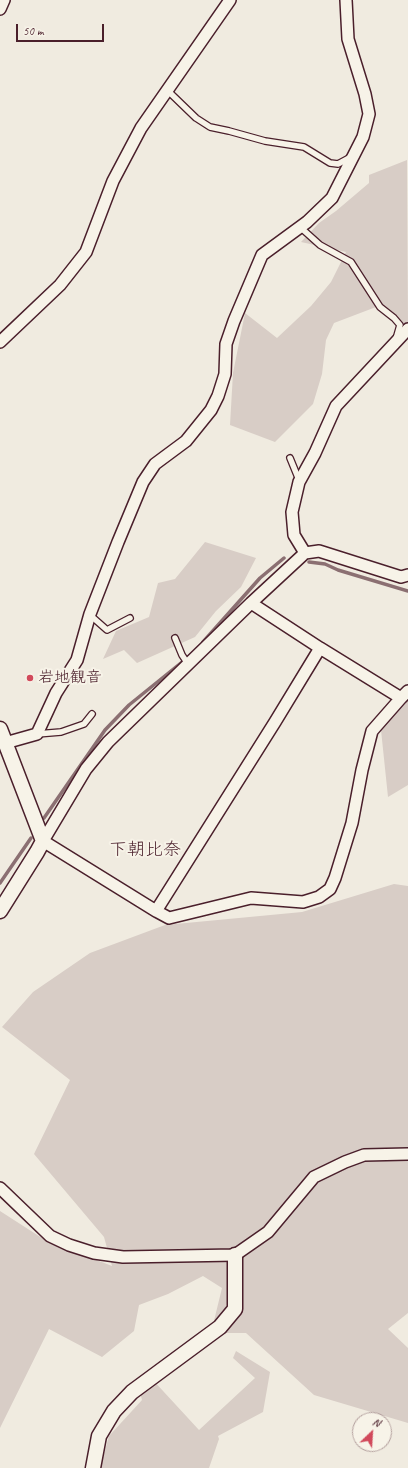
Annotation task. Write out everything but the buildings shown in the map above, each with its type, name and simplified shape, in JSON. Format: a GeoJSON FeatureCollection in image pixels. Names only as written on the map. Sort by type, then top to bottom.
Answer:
{"type":"FeatureCollection","features":[{"type":"Feature","properties":{"kind":"street"},"geometry":{"type":"LineString","coordinates":[[0,9],[4,0]]}},
{"type":"Feature","properties":{"kind":"street"},"geometry":{"type":"LineString","coordinates":[[0,342],[60,285],[86,252],[113,181],[141,128],[230,0]]}},
{"type":"Feature","properties":{"kind":"street"},"geometry":{"type":"LineString","coordinates":[[5,743],[37,734],[56,693],[77,660],[90,615],[143,482],[155,464],[186,441],[211,410],[225,374],[226,344],[234,321],[262,255],[300,226],[332,198],[363,137],[369,114],[366,94],[348,39],[346,0]]}},
{"type":"Feature","properties":{"kind":"street"},"geometry":{"type":"LineString","coordinates":[[304,553],[294,535],[292,512],[299,480],[315,453],[336,406],[408,329]]}},
{"type":"Feature","properties":{"kind":"street"},"geometry":{"type":"LineString","coordinates":[[0,911],[86,769],[108,742],[186,661],[304,553],[319,551],[401,577],[408,575]]}},
{"type":"Feature","properties":{"kind":"street"},"geometry":{"type":"LineString","coordinates":[[0,729],[42,840],[169,918],[251,898],[303,902],[319,897],[330,889],[335,878],[352,823],[362,770],[372,731],[405,694],[320,648],[251,603]]}},
{"type":"Feature","properties":{"kind":"street"},"geometry":{"type":"LineString","coordinates":[[156,911],[320,648]]}},
{"type":"Feature","properties":{"kind":"street"},"geometry":{"type":"LineString","coordinates":[[0,1188],[50,1236],[69,1245],[88,1251],[123,1257],[235,1255],[268,1232],[314,1177],[345,1162],[364,1156],[408,1154]]}},
{"type":"Feature","properties":{"kind":"street"},"geometry":{"type":"LineString","coordinates":[[93,1468],[99,1436],[114,1411],[132,1392],[220,1327],[235,1309],[235,1255]]}},
{"type":"Feature","properties":{"kind":"lane"},"geometry":{"type":"LineString","coordinates":[[166,90],[196,118],[210,127],[229,130],[266,141],[304,147],[330,164],[338,164],[354,155]]}},
{"type":"Feature","properties":{"kind":"lane"},"geometry":{"type":"LineString","coordinates":[[300,226],[320,245],[351,262],[380,307],[400,325],[394,345]]}},
{"type":"Feature","properties":{"kind":"lane"},"geometry":{"type":"LineString","coordinates":[[290,458],[299,480]]}},
{"type":"Feature","properties":{"kind":"lane"},"geometry":{"type":"LineString","coordinates":[[90,615],[107,630],[130,618]]}},
{"type":"Feature","properties":{"kind":"lane"},"geometry":{"type":"LineString","coordinates":[[175,638],[186,661]]}},
{"type":"Feature","properties":{"kind":"lane"},"geometry":{"type":"LineString","coordinates":[[37,734],[62,732],[84,724],[92,714]]}},
{"type":"Feature","properties":{"kind":"shaded area"},"geometry":{"type":"Polygon","coordinates":[[[407,160],[408,324],[402,330],[376,307],[334,323],[326,340],[322,374],[313,404],[275,442],[230,425],[233,373],[245,313],[277,338],[311,306],[331,282],[346,252],[301,242],[319,223],[336,211],[369,183],[369,175],[407,160]]]}},
{"type":"Feature","properties":{"kind":"shaded area"},"geometry":{"type":"Polygon","coordinates":[[[205,542],[256,558],[241,587],[216,611],[195,637],[137,663],[124,650],[103,659],[116,631],[149,617],[158,583],[175,579],[205,542]]]}},
{"type":"Feature","properties":{"kind":"shaded area"},"geometry":{"type":"Polygon","coordinates":[[[408,700],[408,785],[388,797],[381,730],[408,700]]]}},
{"type":"Feature","properties":{"kind":"shaded area"},"geometry":{"type":"Polygon","coordinates":[[[394,884],[408,886],[408,1313],[388,1329],[408,1348],[408,1423],[392,1418],[392,1412],[371,1412],[314,1395],[246,1333],[211,1333],[222,1288],[203,1276],[168,1294],[139,1305],[134,1331],[102,1357],[49,1329],[0,1428],[0,1211],[45,1240],[112,1266],[104,1237],[34,1154],[70,1080],[2,1027],[33,992],[90,953],[165,925],[302,912],[394,884]]]}},
{"type":"Feature","properties":{"kind":"shaded area"},"geometry":{"type":"Polygon","coordinates":[[[236,1351],[270,1372],[263,1412],[218,1436],[219,1439],[209,1468],[100,1468],[109,1436],[142,1400],[139,1388],[152,1379],[199,1430],[255,1378],[233,1358],[236,1351]]]}},
{"type":"Feature","properties":{"kind":"waterway"},"geometry":{"type":"LineString","coordinates":[[203,642],[260,578],[284,558]]}},
{"type":"Feature","properties":{"kind":"waterway"},"geometry":{"type":"LineString","coordinates":[[309,562],[325,564],[338,570],[408,591]]}},
{"type":"Feature","properties":{"kind":"waterway"},"geometry":{"type":"LineString","coordinates":[[44,818],[105,730],[129,705],[192,654]]}},
{"type":"Feature","properties":{"kind":"waterway"},"geometry":{"type":"LineString","coordinates":[[0,883],[31,838]]}},
{"type":"Feature","properties":{"kind":"place","name":"岩地観音"},"geometry":{"type":"Point","coordinates":[30,678]}},
{"type":"Feature","properties":{"kind":"district","name":"下朝比奈"},"geometry":{"type":"Point","coordinates":[145,850]}}]}
